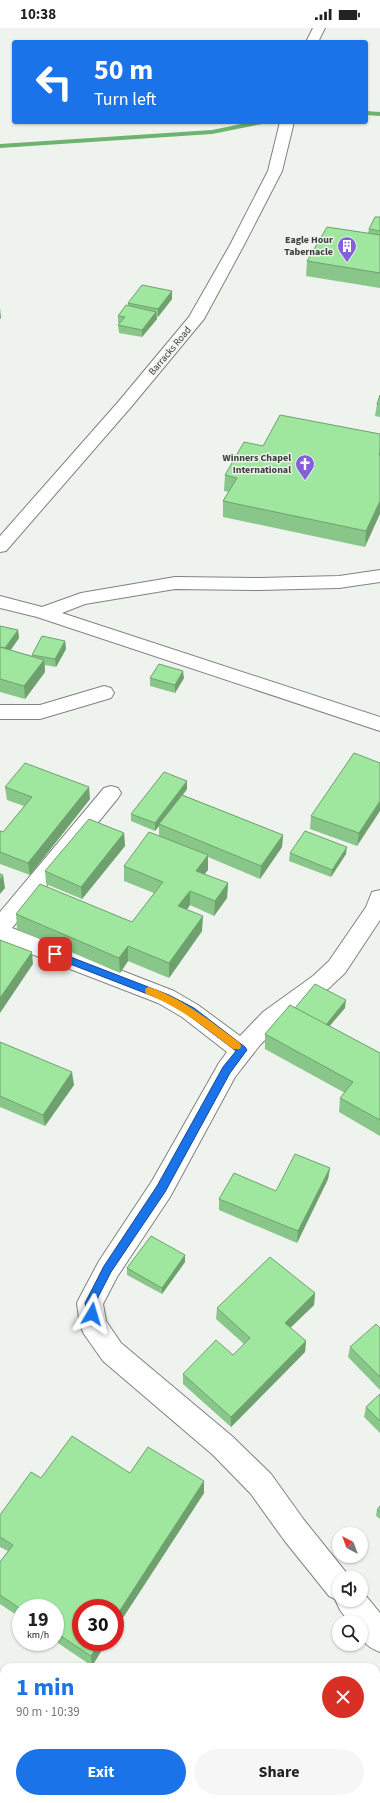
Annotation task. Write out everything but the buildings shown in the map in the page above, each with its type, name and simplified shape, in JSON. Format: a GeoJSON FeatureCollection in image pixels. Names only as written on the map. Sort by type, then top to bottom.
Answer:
{"type":"FeatureCollection","features":[{"type":"Feature","properties":{"kind":"street"},"geometry":{"type":"LineString","coordinates":[[313,40],[319,28]]}},
{"type":"Feature","properties":{"kind":"street","name":"Barracks Road"},"geometry":{"type":"LineString","coordinates":[[0,547],[126,404],[196,319],[237,245],[275,171],[286,124]]}},
{"type":"Feature","properties":{"kind":"street"},"geometry":{"type":"LineString","coordinates":[[43,613],[81,599],[175,583],[259,584],[339,582],[380,576]]}},
{"type":"Feature","properties":{"kind":"street"},"geometry":{"type":"LineString","coordinates":[[0,602],[43,613],[380,724]]}},
{"type":"Feature","properties":{"kind":"street"},"geometry":{"type":"LineString","coordinates":[[0,712],[40,712],[104,693]]}},
{"type":"Feature","properties":{"kind":"street"},"geometry":{"type":"LineString","coordinates":[[0,927],[111,793]]}},
{"type":"Feature","properties":{"kind":"street"},"geometry":{"type":"LineString","coordinates":[[332,1577],[294,1530],[261,1484],[223,1446],[112,1352],[93,1325],[90,1303],[108,1269],[161,1189],[226,1070],[242,1050],[271,1019],[321,982],[338,967],[376,909],[380,898]]}},
{"type":"Feature","properties":{"kind":"street"},"geometry":{"type":"LineString","coordinates":[[0,933],[166,997],[190,1011],[242,1050]]}},
{"type":"Feature","properties":{"kind":"street"},"geometry":{"type":"LineString","coordinates":[[356,1607],[380,1637]]}},
{"type":"Feature","properties":{"kind":"waterway"},"geometry":{"type":"LineString","coordinates":[[368,113],[380,114]]}},
{"type":"Feature","properties":{"kind":"waterway"},"geometry":{"type":"LineString","coordinates":[[0,146],[212,132],[252,124]]}},
{"type":"Feature","properties":{"kind":"slow traffic"},"geometry":{"type":"LineString","coordinates":[[149,991],[166,997],[190,1011],[237,1046]]}},
{"type":"Feature","properties":{"kind":"place","name":"Eagle Hour Tabernacle"},"geometry":{"type":"Point","coordinates":[347,263]}},
{"type":"Feature","properties":{"kind":"place","name":"Winners Chapel International"},"geometry":{"type":"Point","coordinates":[305,481]}},
{"type":"Feature","properties":{"kind":"route"},"geometry":{"type":"LineString","coordinates":[[55,954],[166,997],[190,1011],[242,1050],[226,1070],[161,1189],[108,1269],[90,1303],[92,1314]]}}]}
